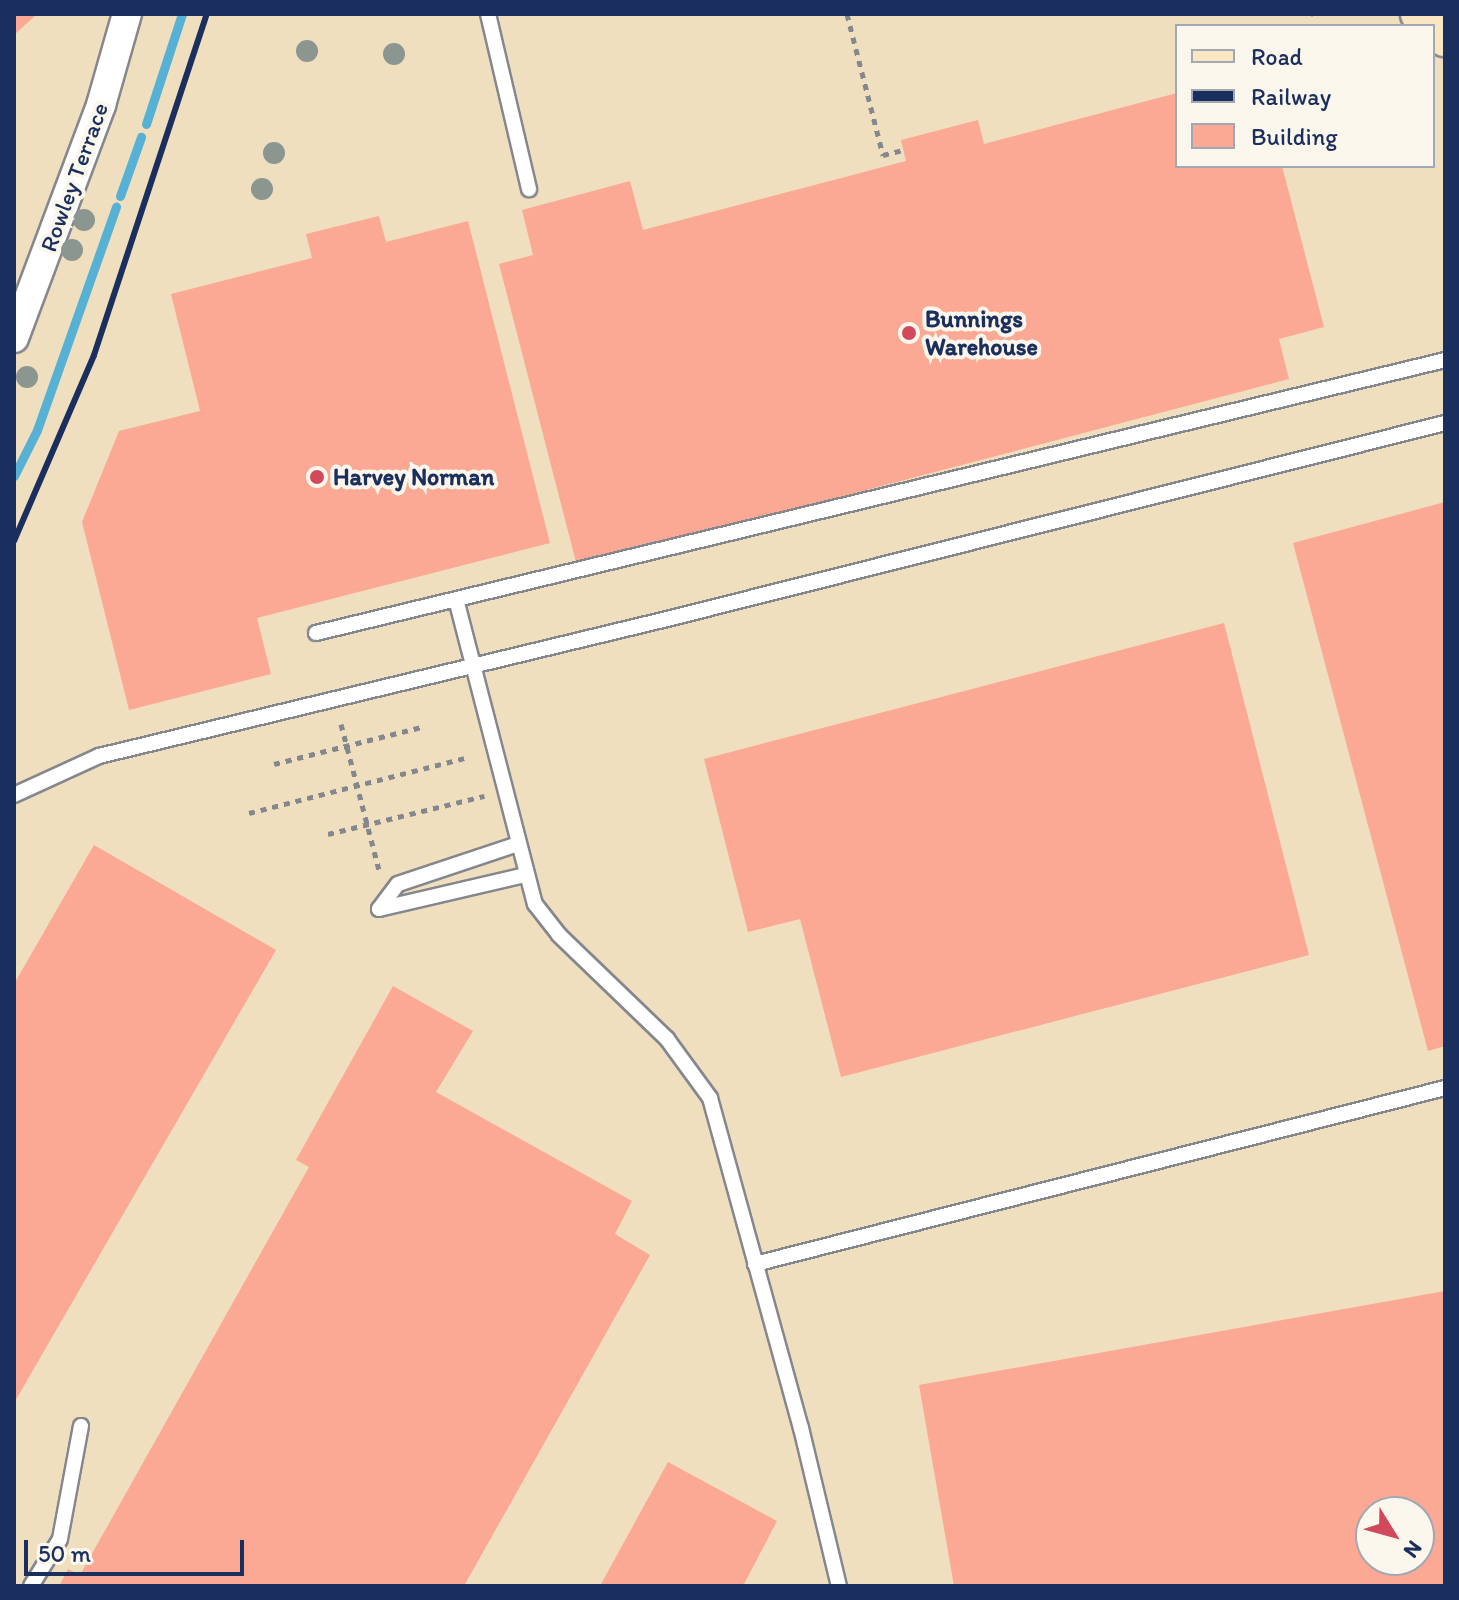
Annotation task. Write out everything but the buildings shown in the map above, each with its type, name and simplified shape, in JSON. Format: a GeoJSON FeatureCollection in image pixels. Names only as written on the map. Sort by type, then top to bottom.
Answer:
{"type":"FeatureCollection","features":[{"type":"Feature","properties":{"kind":"street","name":"Rowley Terrace"},"geometry":{"type":"LineString","coordinates":[[14,338],[101,105],[127,14]]}},
{"type":"Feature","properties":{"kind":"lane"},"geometry":{"type":"LineString","coordinates":[[488,14],[529,189]]}},
{"type":"Feature","properties":{"kind":"lane"},"geometry":{"type":"LineString","coordinates":[[316,633],[457,603],[1445,360]]}},
{"type":"Feature","properties":{"kind":"lane"},"geometry":{"type":"LineString","coordinates":[[14,795],[99,756],[472,663],[671,618],[1445,423]]}},
{"type":"Feature","properties":{"kind":"lane"},"geometry":{"type":"LineString","coordinates":[[457,603],[525,875],[535,904],[559,935],[667,1039],[710,1098],[839,1586]]}},
{"type":"Feature","properties":{"kind":"lane"},"geometry":{"type":"LineString","coordinates":[[518,844],[398,884],[379,909],[525,875]]}},
{"type":"Feature","properties":{"kind":"lane"},"geometry":{"type":"LineString","coordinates":[[755,1264],[1445,1088]]}},
{"type":"Feature","properties":{"kind":"lane"},"geometry":{"type":"LineString","coordinates":[[31,1586],[60,1539],[81,1426]]}},
{"type":"Feature","properties":{"kind":"path"},"geometry":{"type":"LineString","coordinates":[[847,14],[883,155],[903,150]]}},
{"type":"Feature","properties":{"kind":"path"},"geometry":{"type":"LineString","coordinates":[[341,724],[381,879]]}},
{"type":"Feature","properties":{"kind":"path"},"geometry":{"type":"LineString","coordinates":[[274,764],[421,727]]}},
{"type":"Feature","properties":{"kind":"path"},"geometry":{"type":"LineString","coordinates":[[249,813],[464,758]]}},
{"type":"Feature","properties":{"kind":"path"},"geometry":{"type":"LineString","coordinates":[[328,834],[484,796]]}},
{"type":"Feature","properties":{"kind":"waterway"},"geometry":{"type":"LineString","coordinates":[[146,124],[182,14]]}},
{"type":"Feature","properties":{"kind":"waterway"},"geometry":{"type":"LineString","coordinates":[[120,196],[141,137]]}},
{"type":"Feature","properties":{"kind":"waterway"},"geometry":{"type":"LineString","coordinates":[[14,476],[37,430],[116,207]]}},
{"type":"Feature","properties":{"kind":"railway"},"geometry":{"type":"LineString","coordinates":[[14,541],[94,355],[207,14]]}},
{"type":"Feature","properties":{"kind":"place","name":"Bunnings Warehouse"},"geometry":{"type":"Point","coordinates":[909,333]}},
{"type":"Feature","properties":{"kind":"place","name":"Harvey Norman"},"geometry":{"type":"Point","coordinates":[317,477]}}]}
